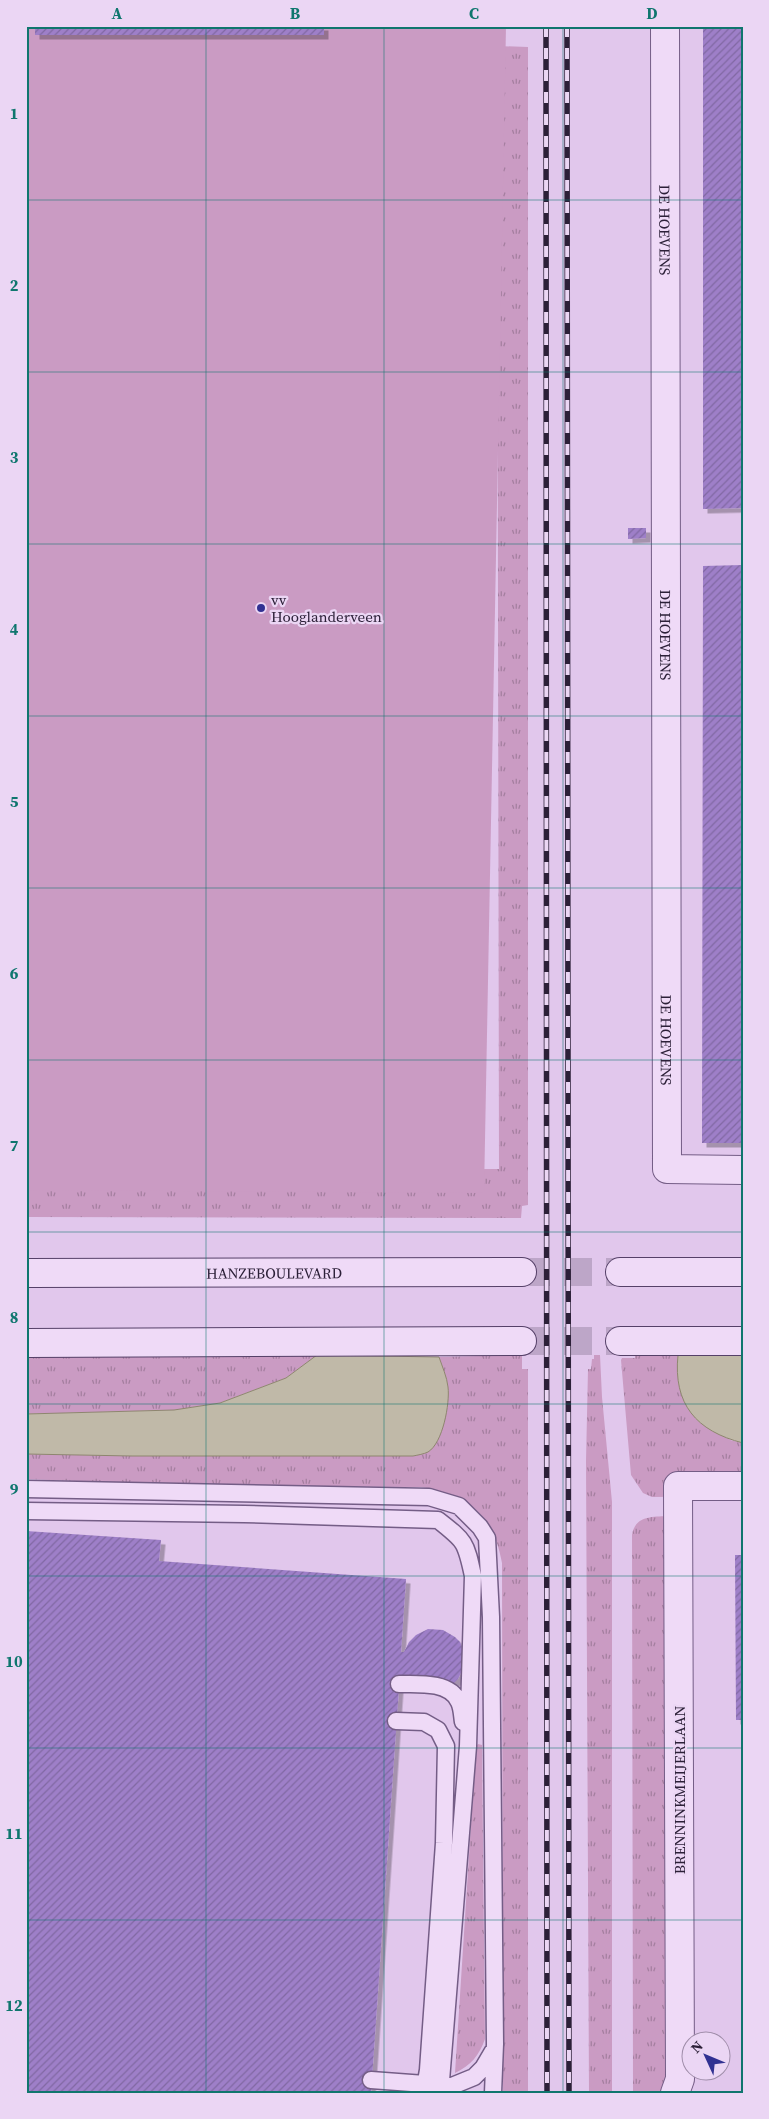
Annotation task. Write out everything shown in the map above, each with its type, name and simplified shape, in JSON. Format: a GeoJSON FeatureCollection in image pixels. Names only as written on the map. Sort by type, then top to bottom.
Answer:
{"type":"FeatureCollection","features":[{"type":"Feature","properties":{"kind":"street","name":"DE HOEVENS"},"geometry":{"type":"LineString","coordinates":[[665,26],[667,1168],[743,1170]]}},
{"type":"Feature","properties":{"kind":"street","name":"HANZEBOULEVARD"},"geometry":{"type":"LineString","coordinates":[[26,1273],[522,1272]]}},
{"type":"Feature","properties":{"kind":"street"},"geometry":{"type":"LineString","coordinates":[[620,1272],[743,1272]]}},
{"type":"Feature","properties":{"kind":"street"},"geometry":{"type":"LineString","coordinates":[[620,1341],[743,1340]]}},
{"type":"Feature","properties":{"kind":"street"},"geometry":{"type":"LineString","coordinates":[[27,1343],[522,1341]]}},
{"type":"Feature","properties":{"kind":"street","name":"BRENNINKMEIJERLAAN"},"geometry":{"type":"LineString","coordinates":[[675,2093],[680,2080],[678,1486],[743,1486]]}},
{"type":"Feature","properties":{"kind":"lane"},"geometry":{"type":"LineString","coordinates":[[26,1489],[429,1497],[459,1506],[480,1527],[487,1538],[488,1546],[491,1617],[495,2044],[493,2093]]}},
{"type":"Feature","properties":{"kind":"lane"},"geometry":{"type":"LineString","coordinates":[[26,1511],[244,1514],[438,1520],[462,1538],[468,1552],[473,1576],[468,1746],[440,2093]]}},
{"type":"Feature","properties":{"kind":"lane"},"geometry":{"type":"LineString","coordinates":[[399,1684],[429,1685],[451,1692],[459,1702],[468,1746]]}},
{"type":"Feature","properties":{"kind":"lane"},"geometry":{"type":"LineString","coordinates":[[396,1722],[424,1722],[438,1730],[446,1746],[444,1843],[428,2070],[424,2093]]}},
{"type":"Feature","properties":{"kind":"lane"},"geometry":{"type":"LineString","coordinates":[[372,2080],[452,2086],[474,2077],[491,2056],[495,2044]]}},
{"type":"Feature","properties":{"kind":"green space","name":"vv Hooglanderveen"},"geometry":{"type":"Polygon","coordinates":[[[26,26],[506,26],[484,1193],[26,1190],[26,26]]]}},
{"type":"Feature","properties":{"kind":"green space"},"geometry":{"type":"Polygon","coordinates":[[[497,46],[528,47],[528,1205],[522,1206],[521,1218],[26,1217],[26,1171],[499,1169],[497,46]]]}},
{"type":"Feature","properties":{"kind":"green space"},"geometry":{"type":"Polygon","coordinates":[[[26,1352],[317,1355],[286,1378],[220,1403],[174,1410],[26,1414],[26,1352]]]}},
{"type":"Feature","properties":{"kind":"green space"},"geometry":{"type":"Polygon","coordinates":[[[522,1355],[522,1369],[528,1369],[528,2093],[503,2093],[502,1563],[498,1546],[485,1520],[476,1510],[452,1495],[421,1487],[196,1486],[26,1479],[26,1454],[413,1456],[427,1452],[433,1447],[448,1387],[439,1357],[522,1355]]]}},
{"type":"Feature","properties":{"kind":"green space"},"geometry":{"type":"Polygon","coordinates":[[[594,1355],[600,1355],[612,1502],[612,2093],[589,2093],[586,1461],[588,1369],[591,1369],[594,1355]]]}},
{"type":"Feature","properties":{"kind":"green space"},"geometry":{"type":"Polygon","coordinates":[[[678,1355],[677,1369],[730,1440],[743,1443],[743,1496],[652,1497],[643,1493],[631,1475],[621,1360],[622,1358],[635,1358],[635,1356],[678,1355]]]}},
{"type":"Feature","properties":{"kind":"green space"},"geometry":{"type":"Polygon","coordinates":[[[669,1516],[667,2093],[633,2093],[632,1535],[634,1528],[641,1520],[651,1517],[669,1516]]]}},
{"type":"Feature","properties":{"kind":"green space"},"geometry":{"type":"Polygon","coordinates":[[[478,1744],[482,1745],[485,2039],[474,2059],[466,2067],[455,2073],[476,1747],[478,1744]]]}},
{"type":"Feature","properties":{"kind":"shaded area"},"geometry":{"type":"Polygon","coordinates":[[[317,1355],[439,1357],[446,1375],[448,1403],[441,1432],[433,1447],[426,1453],[413,1456],[26,1454],[26,1414],[174,1410],[220,1403],[286,1378],[317,1355]]]}},
{"type":"Feature","properties":{"kind":"shaded area"},"geometry":{"type":"Polygon","coordinates":[[[678,1355],[743,1355],[743,1443],[712,1431],[700,1423],[691,1413],[679,1388],[677,1372],[678,1355]]]}},
{"type":"Feature","properties":{"kind":"building"},"geometry":{"type":"Polygon","coordinates":[[[35,26],[324,26],[324,35],[35,35],[35,26]]]}},
{"type":"Feature","properties":{"kind":"building"},"geometry":{"type":"Polygon","coordinates":[[[703,26],[743,26],[743,508],[703,509],[703,26]]]}},
{"type":"Feature","properties":{"kind":"building"},"geometry":{"type":"Polygon","coordinates":[[[628,528],[646,528],[646,538],[628,539],[628,528]]]}},
{"type":"Feature","properties":{"kind":"building"},"geometry":{"type":"Polygon","coordinates":[[[743,565],[743,1143],[702,1143],[703,566],[743,565]]]}},
{"type":"Feature","properties":{"kind":"building"},"geometry":{"type":"Polygon","coordinates":[[[26,1531],[161,1540],[159,1561],[406,1579],[401,1652],[404,1652],[409,1642],[416,1635],[428,1629],[443,1630],[460,1642],[464,1652],[464,1666],[458,1679],[451,1686],[399,1687],[371,2093],[26,2093],[26,1531]]]}},
{"type":"Feature","properties":{"kind":"building"},"geometry":{"type":"Polygon","coordinates":[[[735,1555],[743,1555],[743,1720],[736,1720],[735,1555]]]}},
{"type":"Feature","properties":{"kind":"tunnel"},"geometry":{"type":"LineString","coordinates":[[522,1272],[620,1272]]}},
{"type":"Feature","properties":{"kind":"tunnel"},"geometry":{"type":"LineString","coordinates":[[522,1341],[620,1341]]}},
{"type":"Feature","properties":{"kind":"railway"},"geometry":{"type":"LineString","coordinates":[[546,26],[547,2093]]}},
{"type":"Feature","properties":{"kind":"railway"},"geometry":{"type":"LineString","coordinates":[[567,26],[569,2093]]}},
{"type":"Feature","properties":{"kind":"place","name":"vv Hooglanderveen"},"geometry":{"type":"Point","coordinates":[261,608]}}]}
